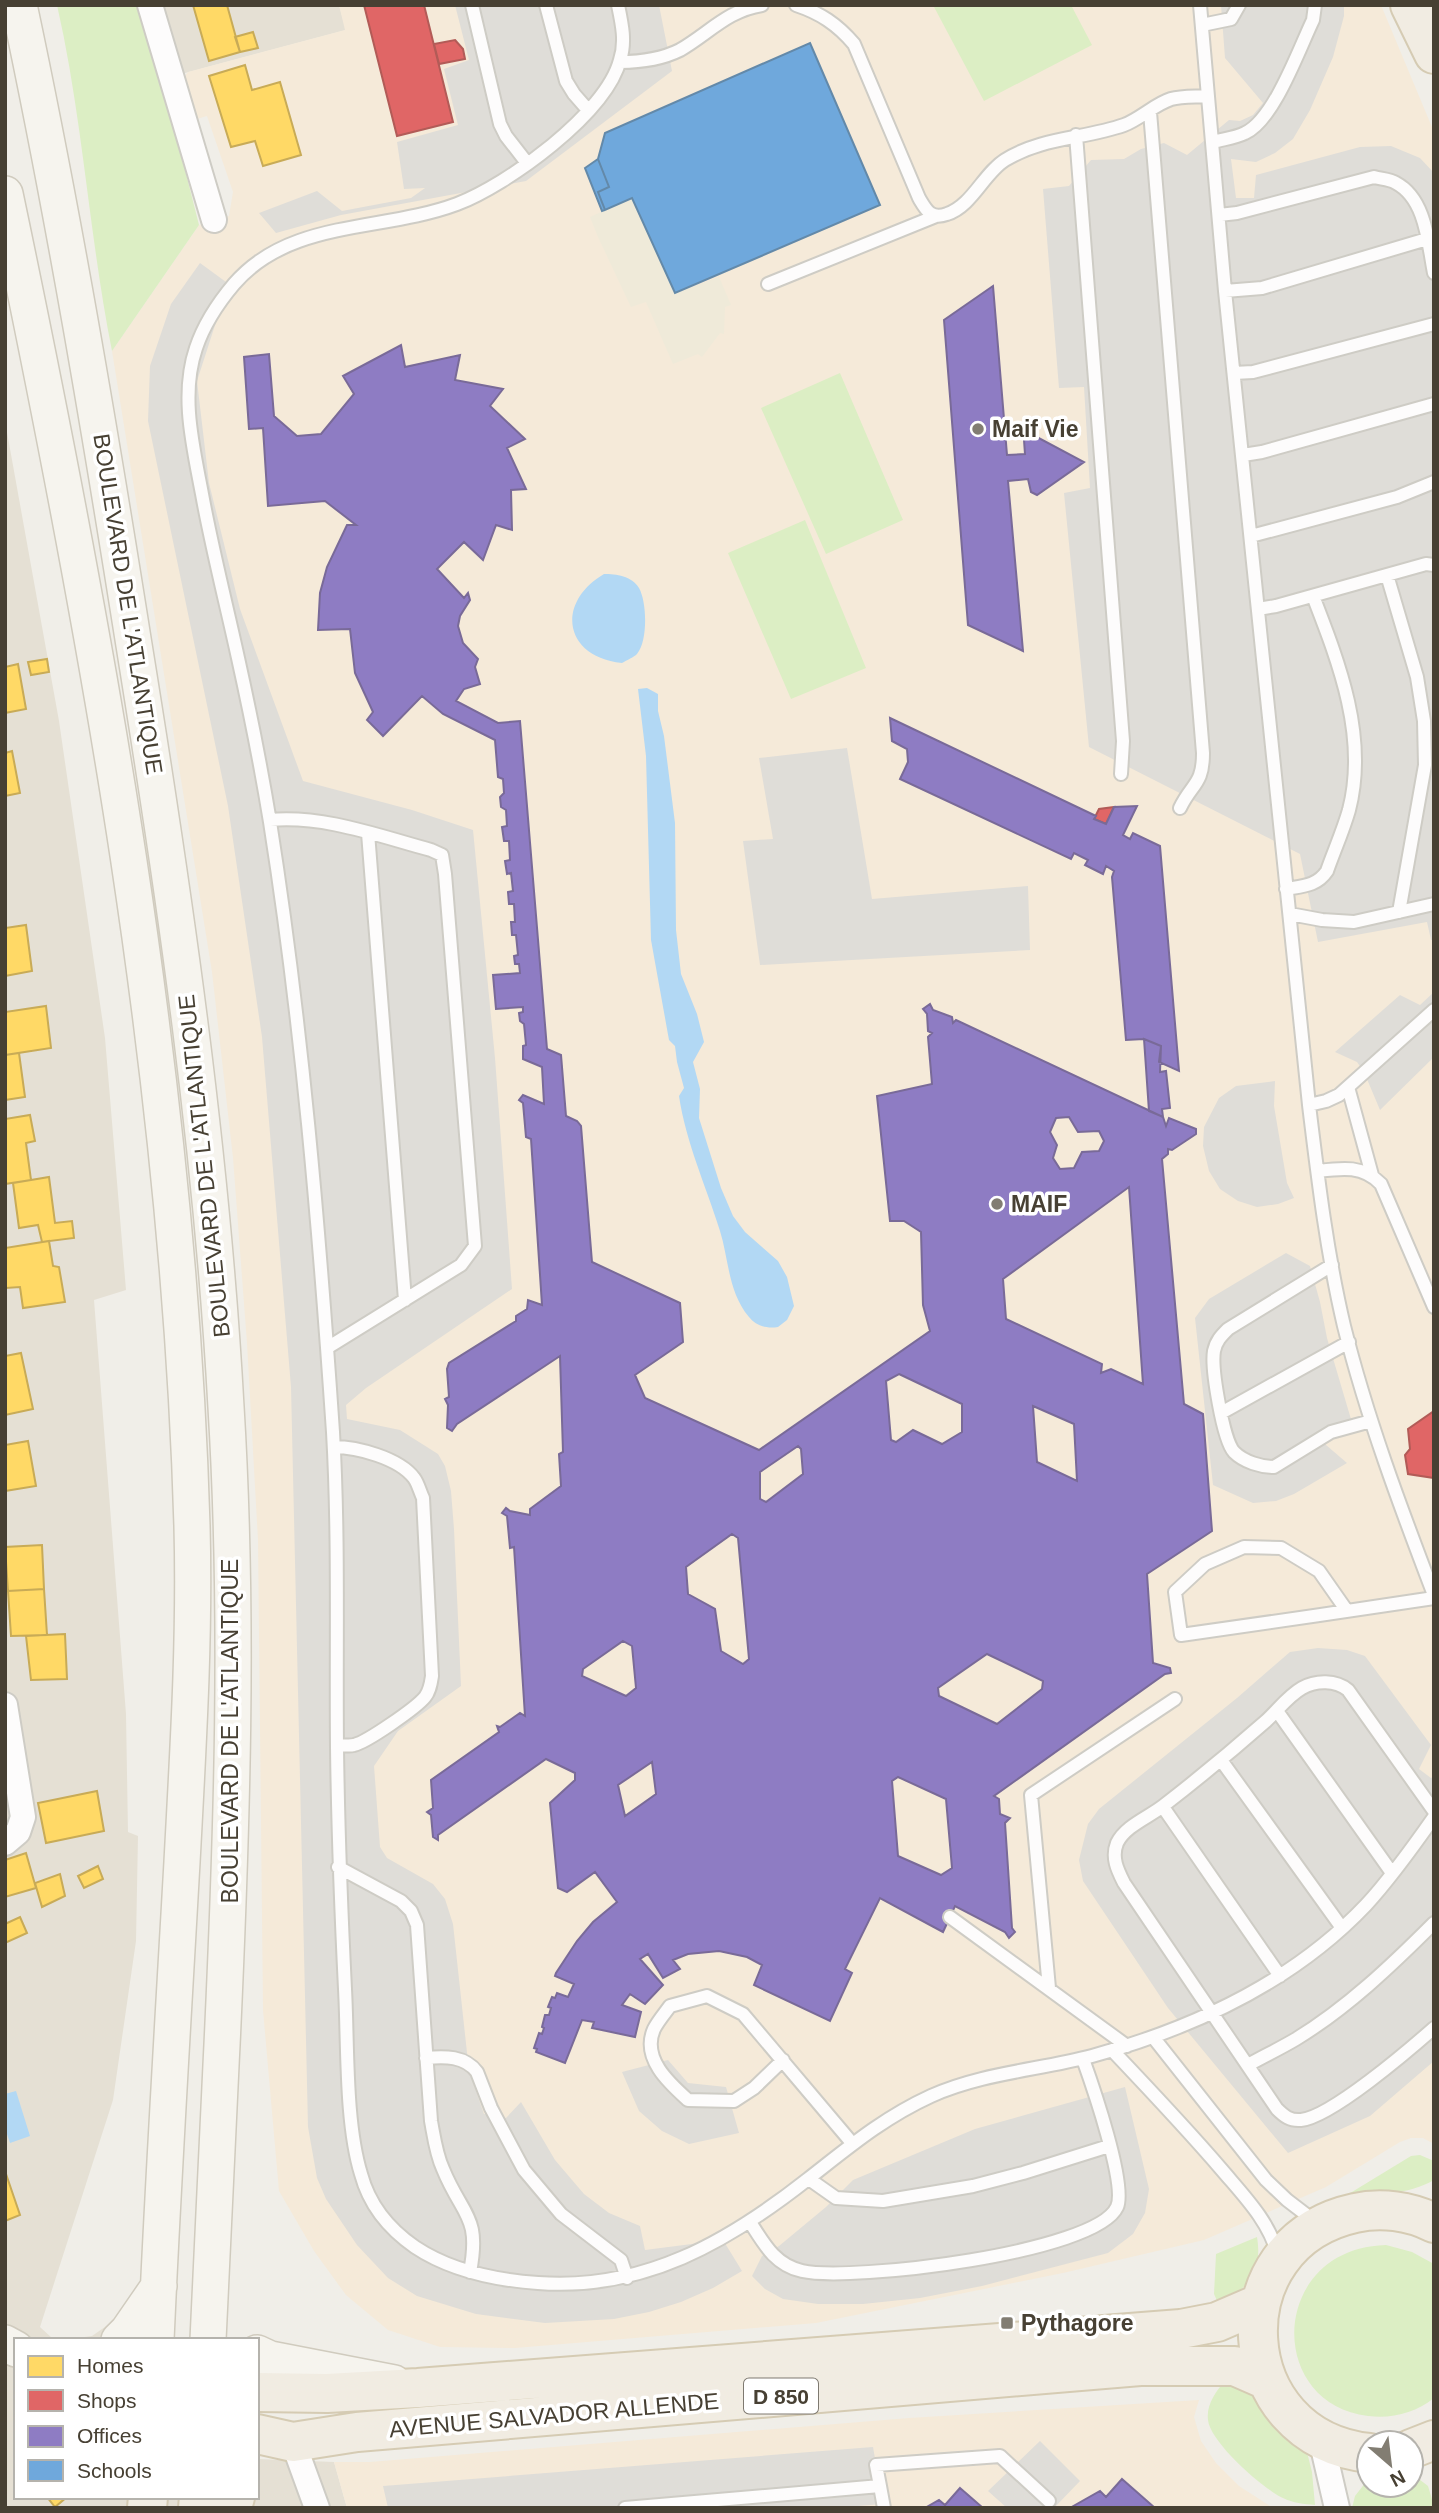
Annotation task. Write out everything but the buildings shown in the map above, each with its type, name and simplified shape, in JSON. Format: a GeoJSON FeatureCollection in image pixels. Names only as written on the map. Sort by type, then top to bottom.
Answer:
{"type":"FeatureCollection","features":[{"type":"Feature","properties":{"kind":"main road","name":"BOULEVARD DE L'ATLANTIQUE"},"geometry":{"type":"LineString","coordinates":[[19,5],[54,171],[88,359],[168,855],[204,1140],[219,1300],[227,1410],[233,1685],[229,1900],[208,2338]]}},
{"type":"Feature","properties":{"kind":"main road"},"geometry":{"type":"LineString","coordinates":[[1409,5],[1434,54]]}},
{"type":"Feature","properties":{"kind":"main road","name":"BOULEVARD DE L'ATLANTIQUE"},"geometry":{"type":"LineString","coordinates":[[5,194],[51,408],[93,638],[129,859],[152,1027],[180,1296],[192,1531],[191,1686],[156,2338]]}},
{"type":"Feature","properties":{"kind":"main road"},"geometry":{"type":"LineString","coordinates":[[1388,2210],[1434,2193]]}},
{"type":"Feature","properties":{"kind":"main road"},"geometry":{"type":"LineString","coordinates":[[1355,2450],[1321,2439],[1289,2414],[1267,2380],[1258,2342],[1261,2303],[1280,2260],[1305,2235],[1320,2225],[1341,2216],[1388,2210],[1408,2213],[1434,2223]]}},
{"type":"Feature","properties":{"kind":"main road"},"geometry":{"type":"LineString","coordinates":[[121,2338],[159,2286]]}},
{"type":"Feature","properties":{"kind":"main road"},"geometry":{"type":"LineString","coordinates":[[210,2298],[240,2338]]}},
{"type":"Feature","properties":{"kind":"main road","name":"AVENUE SALVADOR ALLENDE"},"geometry":{"type":"LineString","coordinates":[[259,2392],[327,2393],[418,2388],[1181,2329],[1224,2319],[1261,2303]]}},
{"type":"Feature","properties":{"kind":"main road"},"geometry":{"type":"LineString","coordinates":[[259,2354],[270,2359],[418,2388]]}},
{"type":"Feature","properties":{"kind":"main road","name":"AVENUE SALVADOR ALLENDE"},"geometry":{"type":"LineString","coordinates":[[275,2438],[1140,2366],[1221,2364],[1235,2366],[1267,2380]]}},
{"type":"Feature","properties":{"kind":"main road"},"geometry":{"type":"LineString","coordinates":[[259,2459],[275,2438]]}},
{"type":"Feature","properties":{"kind":"street"},"geometry":{"type":"LineString","coordinates":[[149,5],[214,220]]}},
{"type":"Feature","properties":{"kind":"street"},"geometry":{"type":"LineString","coordinates":[[5,1705],[23,1817],[18,1832],[5,1843]]}},
{"type":"Feature","properties":{"kind":"street"},"geometry":{"type":"LineString","coordinates":[[275,2438],[317,2508]]}},
{"type":"Feature","properties":{"kind":"street"},"geometry":{"type":"LineString","coordinates":[[1321,2439],[1338,2508]]}},
{"type":"Feature","properties":{"kind":"lane"},"geometry":{"type":"LineString","coordinates":[[472,5],[500,124],[527,163]]}},
{"type":"Feature","properties":{"kind":"lane"},"geometry":{"type":"LineString","coordinates":[[546,5],[566,81],[588,110]]}},
{"type":"Feature","properties":{"kind":"lane"},"geometry":{"type":"LineString","coordinates":[[618,5],[622,26],[620,62],[606,90],[558,140],[466,201],[413,216],[303,238],[261,260],[245,271],[221,299],[206,324],[193,356],[188,394],[190,432],[216,569],[240,668],[270,820],[302,1061],[313,1169],[334,1447],[338,1867],[351,2107],[357,2160],[363,2182],[378,2210],[400,2235],[420,2251],[470,2272],[499,2279],[559,2284],[600,2283],[686,2258],[723,2240],[750,2222],[886,2119],[948,2089],[982,2079],[1083,2059],[1127,2046],[1214,2013],[1254,1993],[1312,1953],[1369,1902],[1434,1817]]}},
{"type":"Feature","properties":{"kind":"lane"},"geometry":{"type":"LineString","coordinates":[[620,62],[640,62],[679,50],[729,15],[762,5]]}},
{"type":"Feature","properties":{"kind":"lane"},"geometry":{"type":"LineString","coordinates":[[796,5],[821,14],[839,27],[854,44],[919,198],[928,212],[936,216]]}},
{"type":"Feature","properties":{"kind":"lane"},"geometry":{"type":"LineString","coordinates":[[1200,5],[1225,291],[1286,889],[1318,1171],[1332,1265],[1349,1342],[1385,1466],[1434,1597],[1347,1611],[1181,1635],[1175,1592],[1205,1564],[1244,1547],[1281,1548],[1319,1571],[1347,1611]]}},
{"type":"Feature","properties":{"kind":"lane"},"geometry":{"type":"LineString","coordinates":[[1202,25],[1231,19],[1239,5]]}},
{"type":"Feature","properties":{"kind":"lane"},"geometry":{"type":"LineString","coordinates":[[1213,142],[1247,133],[1262,120],[1274,104],[1313,20],[1315,5]]}},
{"type":"Feature","properties":{"kind":"lane"},"geometry":{"type":"LineString","coordinates":[[768,284],[936,216],[948,214],[959,208],[1002,162],[1023,150],[1124,125],[1170,100],[1208,96]]}},
{"type":"Feature","properties":{"kind":"lane"},"geometry":{"type":"LineString","coordinates":[[1150,112],[1203,753],[1203,769],[1198,783],[1180,808]]}},
{"type":"Feature","properties":{"kind":"lane"},"geometry":{"type":"LineString","coordinates":[[1076,135],[1123,741],[1121,774]]}},
{"type":"Feature","properties":{"kind":"lane"},"geometry":{"type":"LineString","coordinates":[[1219,215],[1237,213],[1374,177],[1394,181],[1407,190],[1418,206],[1434,273]]}},
{"type":"Feature","properties":{"kind":"lane"},"geometry":{"type":"LineString","coordinates":[[1225,291],[1262,288],[1427,239]]}},
{"type":"Feature","properties":{"kind":"lane"},"geometry":{"type":"LineString","coordinates":[[1234,373],[1252,372],[1434,324]]}},
{"type":"Feature","properties":{"kind":"lane"},"geometry":{"type":"LineString","coordinates":[[1243,455],[1434,404]]}},
{"type":"Feature","properties":{"kind":"lane"},"geometry":{"type":"LineString","coordinates":[[1251,536],[1398,497],[1434,482]]}},
{"type":"Feature","properties":{"kind":"lane"},"geometry":{"type":"LineString","coordinates":[[1258,609],[1426,564],[1434,565]]}},
{"type":"Feature","properties":{"kind":"lane"},"geometry":{"type":"LineString","coordinates":[[1387,575],[1417,677],[1424,721],[1425,765],[1399,912]]}},
{"type":"Feature","properties":{"kind":"lane"},"geometry":{"type":"LineString","coordinates":[[1286,889],[1313,884],[1327,871],[1349,810],[1354,779],[1354,739],[1348,696],[1313,596]]}},
{"type":"Feature","properties":{"kind":"lane"},"geometry":{"type":"LineString","coordinates":[[270,820],[286,818],[319,821],[442,855],[475,1246],[461,1265],[327,1348]]}},
{"type":"Feature","properties":{"kind":"lane"},"geometry":{"type":"LineString","coordinates":[[368,833],[405,1300]]}},
{"type":"Feature","properties":{"kind":"lane"},"geometry":{"type":"LineString","coordinates":[[1290,914],[1354,922],[1434,904]]}},
{"type":"Feature","properties":{"kind":"lane"},"geometry":{"type":"LineString","coordinates":[[1309,1105],[1326,1101],[1348,1087],[1434,1010]]}},
{"type":"Feature","properties":{"kind":"lane"},"geometry":{"type":"LineString","coordinates":[[1348,1087],[1373,1175],[1381,1184],[1392,1206],[1434,1307]]}},
{"type":"Feature","properties":{"kind":"lane"},"geometry":{"type":"LineString","coordinates":[[1318,1171],[1358,1169],[1373,1175]]}},
{"type":"Feature","properties":{"kind":"lane"},"geometry":{"type":"LineString","coordinates":[[1332,1265],[1228,1328],[1219,1338],[1213,1360],[1227,1442],[1242,1459],[1265,1467],[1274,1467],[1331,1433],[1371,1421]]}},
{"type":"Feature","properties":{"kind":"lane"},"geometry":{"type":"LineString","coordinates":[[1221,1413],[1349,1342]]}},
{"type":"Feature","properties":{"kind":"lane"},"geometry":{"type":"LineString","coordinates":[[334,1447],[364,1451],[401,1466],[415,1479],[423,1498],[432,1676],[425,1697],[411,1709],[365,1740],[353,1745],[337,1745]]}},
{"type":"Feature","properties":{"kind":"lane"},"geometry":{"type":"LineString","coordinates":[[1434,1811],[1360,1705],[1342,1685],[1320,1682],[1301,1689],[1221,1760],[1163,1807],[1125,1832],[1118,1842],[1114,1856],[1117,1870],[1286,2117],[1297,2121],[1324,2112],[1361,2087],[1434,2028]]}},
{"type":"Feature","properties":{"kind":"lane"},"geometry":{"type":"LineString","coordinates":[[1049,1988],[1031,1795],[1175,1699]]}},
{"type":"Feature","properties":{"kind":"lane"},"geometry":{"type":"LineString","coordinates":[[1277,1711],[1392,1873]]}},
{"type":"Feature","properties":{"kind":"lane"},"geometry":{"type":"LineString","coordinates":[[1221,1760],[1342,1928]]}},
{"type":"Feature","properties":{"kind":"lane"},"geometry":{"type":"LineString","coordinates":[[1163,1807],[1280,1976]]}},
{"type":"Feature","properties":{"kind":"lane"},"geometry":{"type":"LineString","coordinates":[[338,1867],[401,1902],[411,1911],[417,1925],[435,2146],[443,2169],[471,2220],[474,2236],[470,2272]]}},
{"type":"Feature","properties":{"kind":"lane"},"geometry":{"type":"LineString","coordinates":[[950,1916],[1127,2046]]}},
{"type":"Feature","properties":{"kind":"lane"},"geometry":{"type":"LineString","coordinates":[[1248,2065],[1298,2038],[1337,2011],[1434,1923]]}},
{"type":"Feature","properties":{"kind":"lane"},"geometry":{"type":"LineString","coordinates":[[783,2060],[754,2088],[734,2101],[688,2100],[664,2078],[654,2059],[654,2029],[670,2006],[707,1996],[743,2014],[783,2060],[852,2143]]}},
{"type":"Feature","properties":{"kind":"lane"},"geometry":{"type":"LineString","coordinates":[[1153,2037],[1266,2180],[1320,2225]]}},
{"type":"Feature","properties":{"kind":"lane"},"geometry":{"type":"LineString","coordinates":[[1112,2050],[1188,2131],[1256,2210],[1273,2238],[1280,2260]]}},
{"type":"Feature","properties":{"kind":"lane"},"geometry":{"type":"LineString","coordinates":[[426,2058],[452,2058],[471,2064],[506,2140],[524,2170],[561,2214],[621,2260],[627,2277]]}},
{"type":"Feature","properties":{"kind":"lane"},"geometry":{"type":"LineString","coordinates":[[750,2222],[769,2252],[780,2262],[800,2271],[828,2275],[923,2268],[1016,2252],[1074,2234],[1109,2218],[1118,2206],[1119,2188],[1093,2087],[1083,2059]]}},
{"type":"Feature","properties":{"kind":"lane"},"geometry":{"type":"LineString","coordinates":[[809,2179],[836,2197],[883,2200],[973,2186],[1109,2146]]}},
{"type":"Feature","properties":{"kind":"lane"},"geometry":{"type":"LineString","coordinates":[[884,2508],[876,2465],[1000,2456],[1049,2501]]}},
{"type":"Feature","properties":{"kind":"lane"},"geometry":{"type":"LineString","coordinates":[[625,2508],[880,2486]]}},
{"type":"Feature","properties":{"kind":"shaded area"},"geometry":{"type":"Polygon","coordinates":[[[137,5],[339,5],[346,30],[159,80],[137,5]]]}},
{"type":"Feature","properties":{"kind":"shaded area","name":"MAIF"},"geometry":{"type":"Polygon","coordinates":[[[339,5],[1381,5],[1434,132],[1434,2144],[1423,2138],[1400,2142],[1326,2187],[1204,2240],[1063,2273],[816,2323],[515,2348],[440,2347],[388,2330],[346,2295],[314,2251],[279,2191],[263,2010],[258,1540],[233,1158],[212,972],[112,351],[199,225],[229,216],[233,192],[207,116],[197,119],[185,76],[188,72],[345,30],[339,5]]]}},
{"type":"Feature","properties":{"kind":"shaded area"},"geometry":{"type":"Polygon","coordinates":[[[455,5],[659,5],[672,71],[526,181],[341,215],[276,233],[259,213],[317,191],[342,211],[411,198],[425,188],[404,189],[397,142],[458,125],[444,69],[469,60],[455,5]]]}},
{"type":"Feature","properties":{"kind":"shaded area"},"geometry":{"type":"Polygon","coordinates":[[[1221,5],[1344,5],[1344,16],[1333,57],[1310,110],[1293,139],[1275,153],[1256,162],[1231,159],[1236,198],[1254,198],[1256,175],[1360,147],[1391,146],[1420,158],[1434,173],[1434,940],[1431,940],[1427,922],[1318,942],[1300,854],[1089,747],[1064,493],[1090,488],[1084,387],[1059,388],[1043,189],[1069,186],[1091,160],[1124,159],[1141,149],[1164,143],[1187,155],[1229,120],[1240,121],[1253,115],[1263,103],[1225,58],[1221,5]]]}},
{"type":"Feature","properties":{"kind":"shaded area"},"geometry":{"type":"Polygon","coordinates":[[[632,198],[675,293],[719,277],[731,305],[725,307],[724,334],[720,333],[702,357],[698,354],[673,364],[646,302],[631,307],[598,237],[590,217],[632,198]]]}},
{"type":"Feature","properties":{"kind":"shaded area"},"geometry":{"type":"Polygon","coordinates":[[[200,263],[237,290],[217,319],[197,381],[209,483],[240,609],[303,781],[412,810],[473,830],[495,1058],[512,1289],[366,1388],[346,1405],[347,1419],[400,1430],[438,1454],[445,1466],[451,1491],[454,1529],[461,1686],[398,1731],[374,1766],[380,1847],[387,1858],[433,1884],[445,1899],[453,1924],[469,2071],[484,2114],[506,2118],[521,2102],[555,2160],[584,2194],[609,2213],[640,2226],[645,2250],[723,2240],[742,2271],[713,2288],[649,2312],[614,2319],[545,2323],[476,2314],[417,2296],[388,2278],[357,2245],[326,2199],[317,2178],[308,2127],[291,1387],[262,1037],[228,806],[148,421],[150,366],[171,304],[200,263]]]}},
{"type":"Feature","properties":{"kind":"shaded area"},"geometry":{"type":"Polygon","coordinates":[[[5,421],[59,721],[105,1038],[126,1290],[94,1300],[126,1714],[128,1832],[138,1836],[136,1941],[113,2100],[40,2327],[52,2338],[14,2338],[14,2499],[259,2499],[259,2459],[334,2462],[347,2508],[5,2508],[5,421]]]}},
{"type":"Feature","properties":{"kind":"shaded area"},"geometry":{"type":"Polygon","coordinates":[[[847,748],[872,899],[1028,886],[1030,950],[760,965],[743,841],[773,839],[759,758],[847,748]]]}},
{"type":"Feature","properties":{"kind":"shaded area"},"geometry":{"type":"Polygon","coordinates":[[[1434,992],[1434,1057],[1380,1110],[1357,1062],[1335,1052],[1400,995],[1420,1005],[1434,992]]]}},
{"type":"Feature","properties":{"kind":"shaded area"},"geometry":{"type":"Polygon","coordinates":[[[1275,1081],[1274,1106],[1287,1183],[1294,1198],[1257,1207],[1238,1201],[1220,1189],[1209,1171],[1203,1146],[1204,1127],[1219,1098],[1236,1086],[1275,1081]]]}},
{"type":"Feature","properties":{"kind":"shaded area"},"geometry":{"type":"Polygon","coordinates":[[[1286,1253],[1310,1266],[1327,1338],[1353,1426],[1319,1439],[1347,1463],[1294,1494],[1276,1501],[1253,1503],[1213,1485],[1195,1318],[1209,1299],[1286,1253]]]}},
{"type":"Feature","properties":{"kind":"shaded area"},"geometry":{"type":"Polygon","coordinates":[[[1318,1648],[1347,1650],[1365,1656],[1431,1745],[1419,1769],[1431,1778],[1434,1776],[1434,2061],[1370,2116],[1288,2153],[1168,2008],[1083,1881],[1079,1860],[1088,1824],[1099,1809],[1290,1652],[1318,1648]]]}},
{"type":"Feature","properties":{"kind":"shaded area"},"geometry":{"type":"Polygon","coordinates":[[[668,2060],[688,2083],[726,2087],[739,2133],[689,2144],[662,2131],[639,2111],[622,2072],[668,2060]]]}},
{"type":"Feature","properties":{"kind":"shaded area"},"geometry":{"type":"Polygon","coordinates":[[[1125,2087],[1149,2189],[1145,2213],[1133,2234],[1108,2253],[982,2286],[920,2298],[863,2304],[818,2304],[783,2299],[765,2289],[752,2276],[762,2256],[779,2246],[826,2207],[853,2180],[975,2129],[1125,2087]]]}},
{"type":"Feature","properties":{"kind":"shaded area"},"geometry":{"type":"Polygon","coordinates":[[[115,2320],[137,2338],[77,2338],[92,2336],[115,2320]]]}},
{"type":"Feature","properties":{"kind":"shaded area"},"geometry":{"type":"Polygon","coordinates":[[[1199,2400],[1194,2417],[1201,2441],[1216,2463],[1239,2486],[1273,2508],[347,2508],[334,2462],[370,2462],[909,2418],[1199,2400]]]}},
{"type":"Feature","properties":{"kind":"shaded area"},"geometry":{"type":"Polygon","coordinates":[[[1040,2441],[1080,2481],[1054,2508],[1007,2508],[988,2491],[1040,2441]]]}},
{"type":"Feature","properties":{"kind":"shaded area"},"geometry":{"type":"Polygon","coordinates":[[[873,2447],[883,2504],[833,2508],[388,2508],[383,2486],[873,2447]]]}},
{"type":"Feature","properties":{"kind":"green space"},"geometry":{"type":"Polygon","coordinates":[[[57,5],[137,5],[177,138],[199,225],[112,351],[73,91],[57,5]]]}},
{"type":"Feature","properties":{"kind":"green space"},"geometry":{"type":"Polygon","coordinates":[[[933,5],[1071,5],[1092,45],[984,101],[933,5]]]}},
{"type":"Feature","properties":{"kind":"green space"},"geometry":{"type":"Polygon","coordinates":[[[840,373],[903,520],[826,554],[761,408],[840,373]]]}},
{"type":"Feature","properties":{"kind":"green space"},"geometry":{"type":"Polygon","coordinates":[[[805,520],[866,668],[791,699],[728,553],[805,520]]]}},
{"type":"Feature","properties":{"kind":"green space"},"geometry":{"type":"Polygon","coordinates":[[[1420,2155],[1434,2161],[1434,2180],[1403,2191],[1347,2195],[1411,2156],[1420,2155]]]}},
{"type":"Feature","properties":{"kind":"green space"},"geometry":{"type":"Polygon","coordinates":[[[1257,2237],[1258,2260],[1251,2278],[1238,2293],[1219,2305],[1214,2294],[1216,2254],[1257,2237]]]}},
{"type":"Feature","properties":{"kind":"green space"},"geometry":{"type":"Polygon","coordinates":[[[1386,2245],[1412,2252],[1434,2264],[1434,2398],[1419,2408],[1386,2417],[1368,2416],[1334,2405],[1311,2384],[1297,2357],[1294,2327],[1302,2297],[1320,2271],[1348,2253],[1386,2245]]]}},
{"type":"Feature","properties":{"kind":"green space"},"geometry":{"type":"Polygon","coordinates":[[[1225,2381],[1255,2396],[1301,2445],[1308,2456],[1312,2472],[1315,2505],[1291,2501],[1274,2493],[1239,2464],[1218,2440],[1211,2429],[1208,2414],[1212,2399],[1225,2381]]]}},
{"type":"Feature","properties":{"kind":"green space"},"geometry":{"type":"Polygon","coordinates":[[[1425,2484],[1434,2506],[1426,2508],[1352,2508],[1355,2496],[1355,2499],[1425,2499],[1425,2484]]]}},
{"type":"Feature","properties":{"kind":"water"},"geometry":{"type":"Polygon","coordinates":[[[604,574],[628,578],[639,588],[644,602],[645,631],[641,648],[636,655],[622,663],[603,659],[588,651],[578,640],[573,627],[573,613],[578,599],[588,586],[604,574]]]}},
{"type":"Feature","properties":{"kind":"water"},"geometry":{"type":"Polygon","coordinates":[[[647,688],[658,694],[658,711],[664,736],[675,823],[676,930],[681,974],[697,1014],[704,1042],[693,1062],[700,1089],[699,1118],[721,1188],[733,1216],[745,1232],[778,1261],[787,1277],[794,1306],[787,1320],[778,1327],[755,1323],[737,1297],[720,1231],[691,1148],[682,1113],[679,1096],[684,1088],[675,1046],[669,1040],[651,940],[646,756],[638,689],[647,688]]]}},
{"type":"Feature","properties":{"kind":"water"},"geometry":{"type":"Polygon","coordinates":[[[16,2091],[30,2136],[10,2143],[5,2128],[5,2094],[16,2091]]]}},
{"type":"Feature","properties":{"kind":"place","name":"Maif Vie"},"geometry":{"type":"Point","coordinates":[978,429]}},
{"type":"Feature","properties":{"kind":"place","name":"MAIF"},"geometry":{"type":"Point","coordinates":[997,1204]}},
{"type":"Feature","properties":{"kind":"place","name":"Pythagore"},"geometry":{"type":"Point","coordinates":[1007,2323]}}]}
